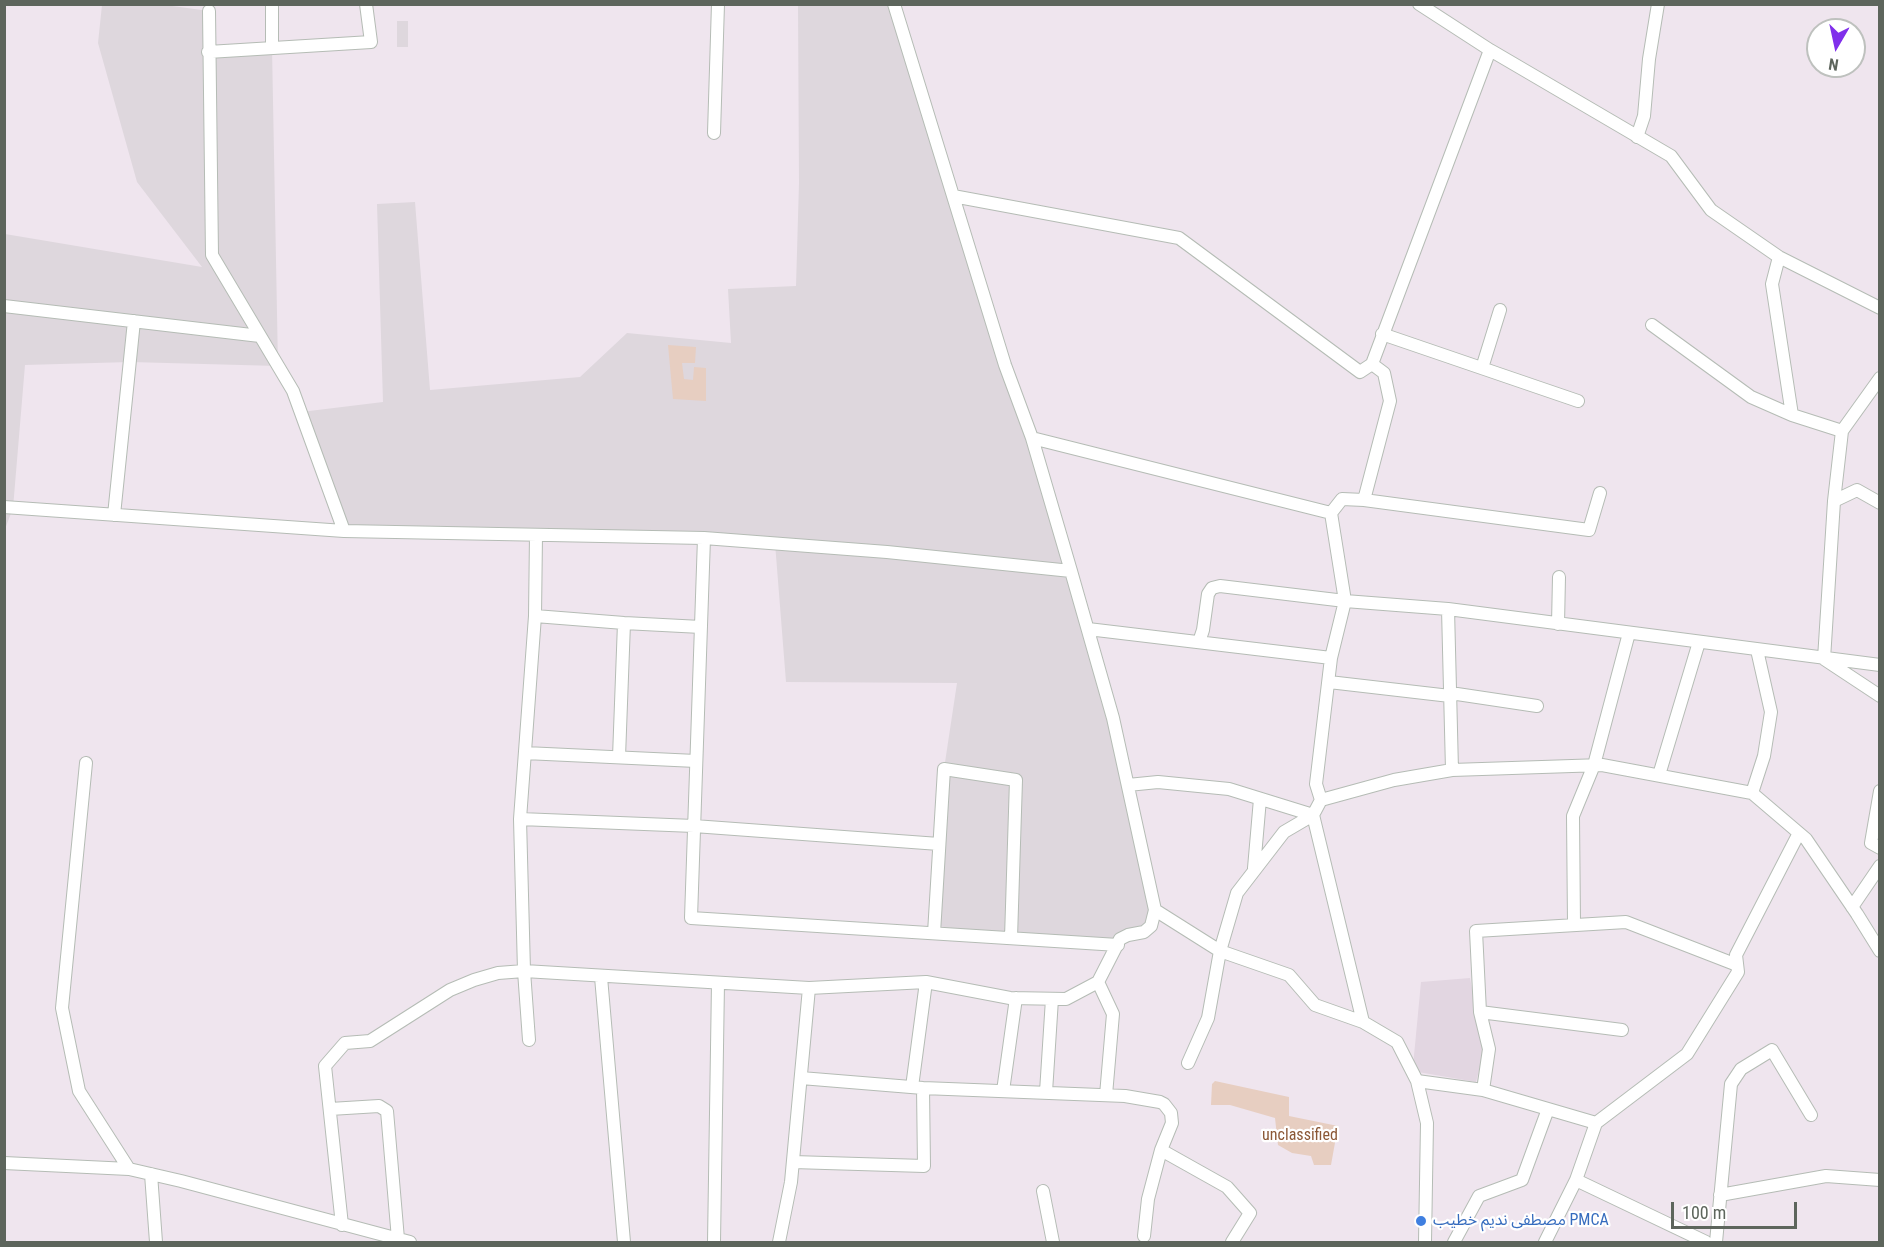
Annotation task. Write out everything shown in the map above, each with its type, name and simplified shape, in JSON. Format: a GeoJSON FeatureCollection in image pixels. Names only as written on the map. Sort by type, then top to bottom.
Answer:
{"type":"FeatureCollection","features":[{"type":"Feature","properties":{"kind":"street"},"geometry":{"type":"LineString","coordinates":[[272,4],[272,48]]}},
{"type":"Feature","properties":{"kind":"street"},"geometry":{"type":"LineString","coordinates":[[208,52],[371,42],[366,4]]}},
{"type":"Feature","properties":{"kind":"street"},"geometry":{"type":"LineString","coordinates":[[714,133],[718,4]]}},
{"type":"Feature","properties":{"kind":"street"},"geometry":{"type":"LineString","coordinates":[[342,1225],[325,1066],[345,1043],[370,1041],[450,990],[474,980],[498,973],[524,971],[809,988],[926,982],[1016,998],[1065,999],[1098,982],[1120,939],[1144,932],[1151,926],[1155,910],[1113,718],[1032,438],[1005,365],[894,4]]}},
{"type":"Feature","properties":{"kind":"street"},"geometry":{"type":"LineString","coordinates":[[1419,4],[1490,50],[1671,156],[1711,210],[1779,257],[1880,308]]}},
{"type":"Feature","properties":{"kind":"street"},"geometry":{"type":"LineString","coordinates":[[1637,136],[1644,116],[1649,59],[1658,4]]}},
{"type":"Feature","properties":{"kind":"street"},"geometry":{"type":"LineString","coordinates":[[209,11],[212,255],[292,391],[344,531]]}},
{"type":"Feature","properties":{"kind":"street"},"geometry":{"type":"LineString","coordinates":[[953,196],[1179,238],[1360,372],[1372,364],[1490,50]]}},
{"type":"Feature","properties":{"kind":"street"},"geometry":{"type":"LineString","coordinates":[[1779,257],[1772,284],[1792,415]]}},
{"type":"Feature","properties":{"kind":"street"},"geometry":{"type":"LineString","coordinates":[[4,306],[260,336]]}},
{"type":"Feature","properties":{"kind":"street"},"geometry":{"type":"LineString","coordinates":[[1482,368],[1500,310]]}},
{"type":"Feature","properties":{"kind":"street"},"geometry":{"type":"LineString","coordinates":[[114,514],[134,321]]}},
{"type":"Feature","properties":{"kind":"street"},"geometry":{"type":"LineString","coordinates":[[1652,325],[1751,397],[1792,415],[1842,431]]}},
{"type":"Feature","properties":{"kind":"street"},"geometry":{"type":"LineString","coordinates":[[1382,334],[1578,401]]}},
{"type":"Feature","properties":{"kind":"street"},"geometry":{"type":"LineString","coordinates":[[1364,500],[1390,400],[1384,374],[1372,364]]}},
{"type":"Feature","properties":{"kind":"street"},"geometry":{"type":"LineString","coordinates":[[1824,659],[1834,501],[1842,431],[1880,378]]}},
{"type":"Feature","properties":{"kind":"street"},"geometry":{"type":"LineString","coordinates":[[1032,438],[1331,513]]}},
{"type":"Feature","properties":{"kind":"street"},"geometry":{"type":"LineString","coordinates":[[1834,501],[1857,490],[1880,503]]}},
{"type":"Feature","properties":{"kind":"street"},"geometry":{"type":"LineString","coordinates":[[1188,1063],[1208,1018],[1221,951],[1237,893],[1284,832],[1313,815],[1321,800],[1316,784],[1331,658],[1345,601],[1331,513],[1342,499],[1364,500],[1589,530],[1600,493]]}},
{"type":"Feature","properties":{"kind":"street"},"geometry":{"type":"LineString","coordinates":[[4,507],[344,531],[704,538],[887,552],[1071,571]]}},
{"type":"Feature","properties":{"kind":"street"},"geometry":{"type":"LineString","coordinates":[[529,1040],[524,971],[520,819],[535,616],[536,535]]}},
{"type":"Feature","properties":{"kind":"street"},"geometry":{"type":"LineString","coordinates":[[704,538],[691,918],[1118,945]]}},
{"type":"Feature","properties":{"kind":"street"},"geometry":{"type":"LineString","coordinates":[[1558,624],[1559,577]]}},
{"type":"Feature","properties":{"kind":"street"},"geometry":{"type":"LineString","coordinates":[[1199,642],[1208,594],[1212,588],[1221,586],[1345,601],[1448,609],[1880,665]]}},
{"type":"Feature","properties":{"kind":"street"},"geometry":{"type":"LineString","coordinates":[[1448,609],[1452,770]]}},
{"type":"Feature","properties":{"kind":"street"},"geometry":{"type":"LineString","coordinates":[[535,616],[701,627]]}},
{"type":"Feature","properties":{"kind":"street"},"geometry":{"type":"LineString","coordinates":[[619,757],[624,623]]}},
{"type":"Feature","properties":{"kind":"street"},"geometry":{"type":"LineString","coordinates":[[1088,629],[1331,658]]}},
{"type":"Feature","properties":{"kind":"street"},"geometry":{"type":"LineString","coordinates":[[1574,924],[1573,816],[1594,765],[1629,633]]}},
{"type":"Feature","properties":{"kind":"street"},"geometry":{"type":"LineString","coordinates":[[1659,776],[1699,642]]}},
{"type":"Feature","properties":{"kind":"street"},"geometry":{"type":"LineString","coordinates":[[1752,793],[1764,756],[1771,712],[1757,650]]}},
{"type":"Feature","properties":{"kind":"street"},"geometry":{"type":"LineString","coordinates":[[1824,659],[1880,696]]}},
{"type":"Feature","properties":{"kind":"street"},"geometry":{"type":"LineString","coordinates":[[1329,682],[1450,696],[1457,694],[1537,706]]}},
{"type":"Feature","properties":{"kind":"street"},"geometry":{"type":"LineString","coordinates":[[525,753],[696,761]]}},
{"type":"Feature","properties":{"kind":"street"},"geometry":{"type":"LineString","coordinates":[[86,763],[62,1008],[80,1091],[129,1169]]}},
{"type":"Feature","properties":{"kind":"street"},"geometry":{"type":"LineString","coordinates":[[1321,800],[1394,780],[1452,770],[1594,765],[1752,793],[1806,839],[1880,951]]}},
{"type":"Feature","properties":{"kind":"street"},"geometry":{"type":"LineString","coordinates":[[934,933],[944,769],[1016,780],[1011,938]]}},
{"type":"Feature","properties":{"kind":"street"},"geometry":{"type":"LineString","coordinates":[[1128,785],[1158,782],[1229,789],[1313,815]]}},
{"type":"Feature","properties":{"kind":"street"},"geometry":{"type":"LineString","coordinates":[[1880,791],[1871,843],[1880,848]]}},
{"type":"Feature","properties":{"kind":"street"},"geometry":{"type":"LineString","coordinates":[[1254,868],[1260,799]]}},
{"type":"Feature","properties":{"kind":"street"},"geometry":{"type":"LineString","coordinates":[[1313,815],[1363,1022]]}},
{"type":"Feature","properties":{"kind":"street"},"geometry":{"type":"LineString","coordinates":[[520,819],[694,826],[939,844]]}},
{"type":"Feature","properties":{"kind":"street"},"geometry":{"type":"LineString","coordinates":[[1545,1242],[1576,1180],[1596,1123],[1687,1054],[1738,972],[1736,955],[1799,833]]}},
{"type":"Feature","properties":{"kind":"street"},"geometry":{"type":"LineString","coordinates":[[1852,907],[1880,866]]}},
{"type":"Feature","properties":{"kind":"street"},"geometry":{"type":"LineString","coordinates":[[1155,910],[1221,951],[1289,975],[1315,1005],[1363,1022],[1397,1042],[1417,1081],[1426,1123],[1425,1242]]}},
{"type":"Feature","properties":{"kind":"street"},"geometry":{"type":"LineString","coordinates":[[1483,1090],[1489,1049],[1480,1012],[1476,931],[1626,922],[1737,965]]}},
{"type":"Feature","properties":{"kind":"street"},"geometry":{"type":"LineString","coordinates":[[601,977],[624,1242]]}},
{"type":"Feature","properties":{"kind":"street"},"geometry":{"type":"LineString","coordinates":[[793,1162],[924,1166],[917,1088],[926,982]]}},
{"type":"Feature","properties":{"kind":"street"},"geometry":{"type":"LineString","coordinates":[[1098,982],[1113,1014],[1106,1095]]}},
{"type":"Feature","properties":{"kind":"street"},"geometry":{"type":"LineString","coordinates":[[714,1242],[718,983]]}},
{"type":"Feature","properties":{"kind":"street"},"geometry":{"type":"LineString","coordinates":[[779,1242],[791,1182],[809,988]]}},
{"type":"Feature","properties":{"kind":"street"},"geometry":{"type":"LineString","coordinates":[[1003,1091],[1016,998]]}},
{"type":"Feature","properties":{"kind":"street"},"geometry":{"type":"LineString","coordinates":[[1046,1092],[1052,999]]}},
{"type":"Feature","properties":{"kind":"street"},"geometry":{"type":"LineString","coordinates":[[1480,1012],[1622,1030]]}},
{"type":"Feature","properties":{"kind":"street"},"geometry":{"type":"LineString","coordinates":[[1716,1242],[1731,1084],[1742,1069],[1772,1050],[1811,1115]]}},
{"type":"Feature","properties":{"kind":"street"},"geometry":{"type":"LineString","coordinates":[[801,1078],[917,1088],[1125,1096],[1160,1102],[1168,1108],[1172,1123],[1161,1150],[1148,1199],[1144,1236]]}},
{"type":"Feature","properties":{"kind":"street"},"geometry":{"type":"LineString","coordinates":[[1417,1081],[1483,1090],[1596,1123]]}},
{"type":"Feature","properties":{"kind":"street"},"geometry":{"type":"LineString","coordinates":[[4,1163],[129,1169],[404,1241],[387,1111],[379,1106],[330,1109]]}},
{"type":"Feature","properties":{"kind":"street"},"geometry":{"type":"LineString","coordinates":[[1454,1242],[1479,1196],[1522,1180],[1548,1109]]}},
{"type":"Feature","properties":{"kind":"street"},"geometry":{"type":"LineString","coordinates":[[1161,1150],[1227,1187],[1250,1212],[1232,1242]]}},
{"type":"Feature","properties":{"kind":"street"},"geometry":{"type":"LineString","coordinates":[[151,1174],[156,1242]]}},
{"type":"Feature","properties":{"kind":"street"},"geometry":{"type":"LineString","coordinates":[[1720,1195],[1826,1176],[1880,1180]]}},
{"type":"Feature","properties":{"kind":"street"},"geometry":{"type":"LineString","coordinates":[[1576,1180],[1706,1242]]}},
{"type":"Feature","properties":{"kind":"street"},"geometry":{"type":"LineString","coordinates":[[1043,1191],[1053,1242]]}},
{"type":"Feature","properties":{"kind":"shaded area"},"geometry":{"type":"Polygon","coordinates":[[[102,5],[165,5],[209,11],[209,52],[272,48],[278,366],[130,362],[25,365],[13,508],[5,529],[5,234],[202,267],[137,182],[98,43],[102,5]]]}},
{"type":"Feature","properties":{"kind":"shaded area"},"geometry":{"type":"Polygon","coordinates":[[[798,5],[894,5],[1113,718],[1153,916],[1118,945],[934,933],[944,769],[957,683],[786,682],[775,543],[344,531],[301,412],[383,402],[377,204],[415,202],[430,390],[580,377],[627,333],[731,343],[728,289],[796,286],[799,183],[798,5]]]}},
{"type":"Feature","properties":{"kind":"shaded area"},"geometry":{"type":"Polygon","coordinates":[[[397,21],[408,21],[408,47],[397,47],[397,21]]]}},
{"type":"Feature","properties":{"kind":"shaded area"},"geometry":{"type":"Polygon","coordinates":[[[1470,978],[1484,1051],[1476,1082],[1418,1072],[1413,1066],[1421,982],[1470,978]]]}},
{"type":"Feature","properties":{"kind":"green space"},"geometry":{"type":"Polygon","coordinates":[[[668,345],[696,347],[695,363],[682,363],[684,379],[693,380],[694,367],[706,368],[706,401],[673,399],[668,345]]]}},
{"type":"Feature","properties":{"kind":"green space","name":"unclassified"},"geometry":{"type":"Polygon","coordinates":[[[1215,1081],[1289,1097],[1289,1116],[1338,1126],[1331,1165],[1314,1165],[1311,1156],[1292,1153],[1278,1145],[1275,1118],[1230,1105],[1211,1105],[1212,1084],[1215,1081]]]}},
{"type":"Feature","properties":{"kind":"place","name":"مصطفى نديم خطيب PMCA"},"geometry":{"type":"Point","coordinates":[1421,1221]}}]}
